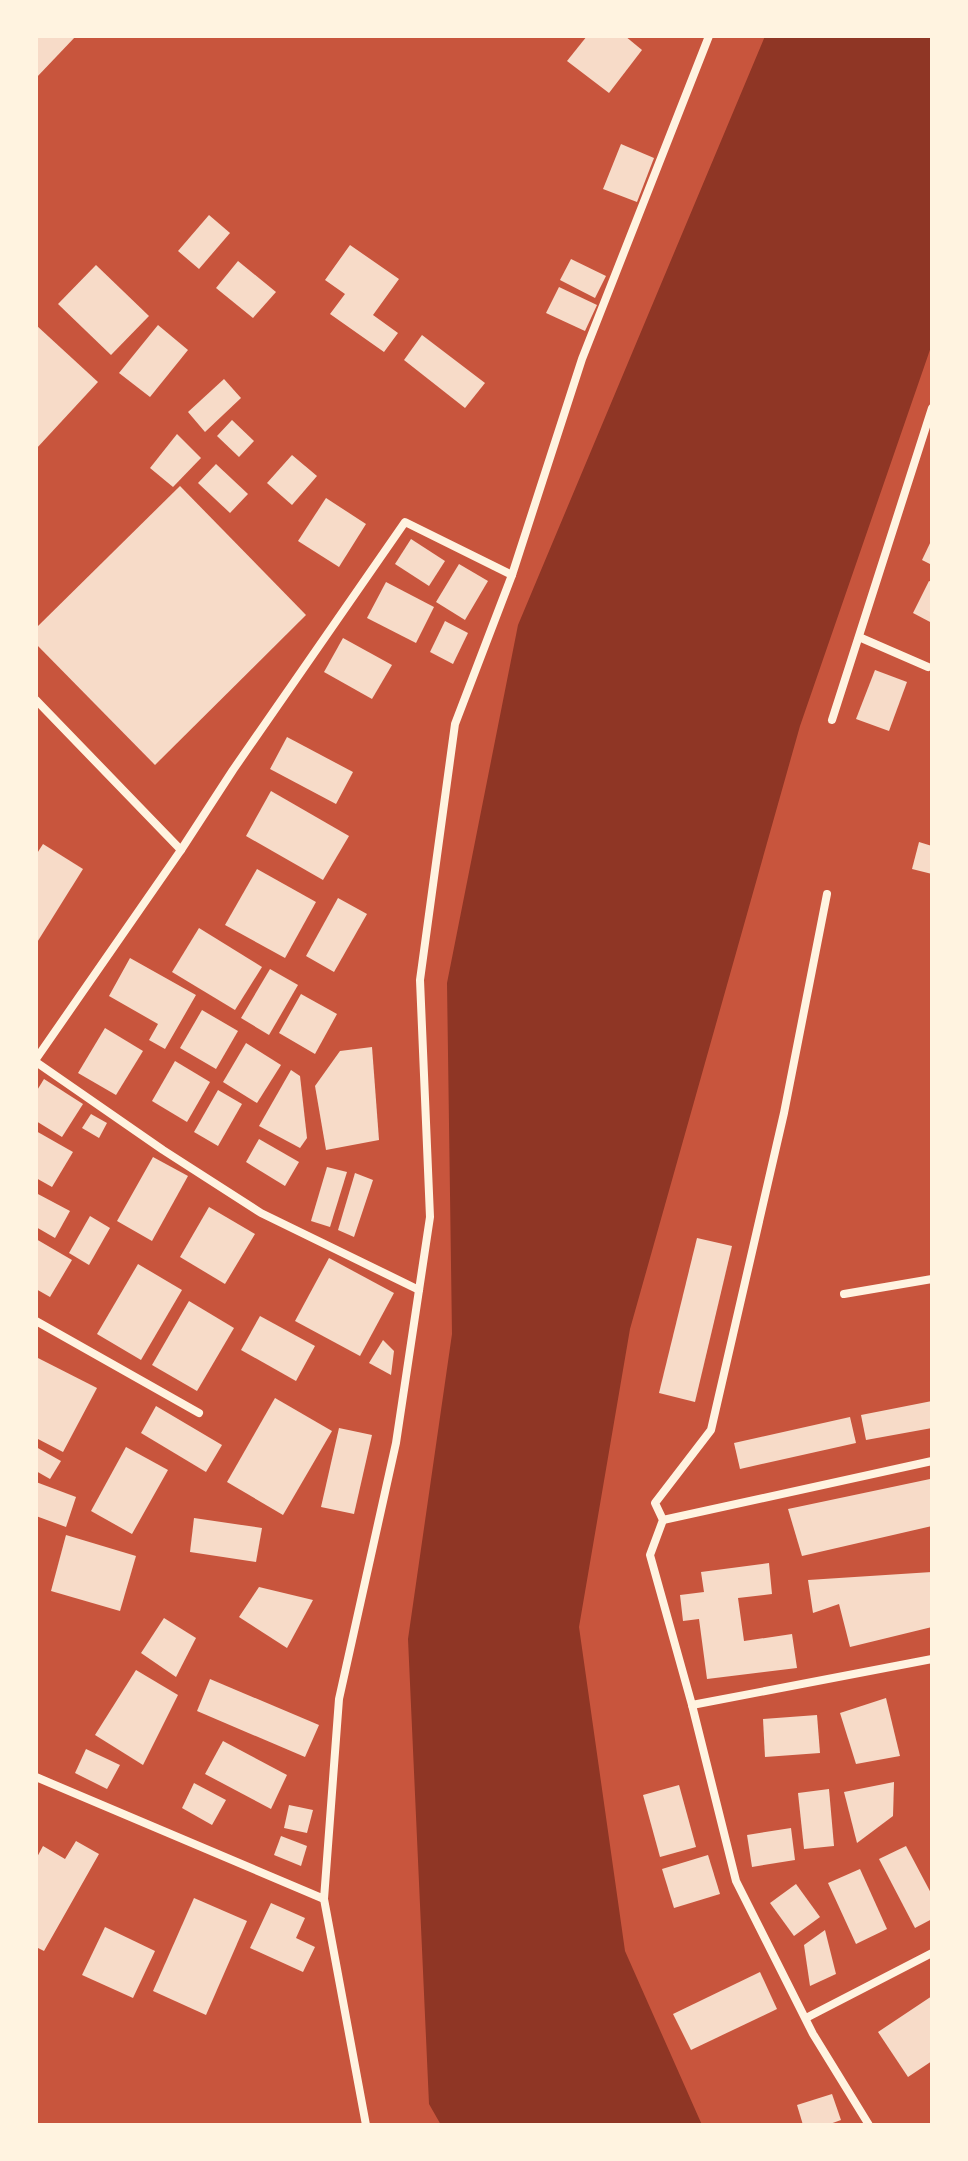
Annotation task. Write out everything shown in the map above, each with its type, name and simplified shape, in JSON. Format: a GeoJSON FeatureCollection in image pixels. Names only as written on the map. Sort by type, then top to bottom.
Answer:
{"type":"FeatureCollection","features":[{"type":"Feature","properties":{"kind":"street"},"geometry":{"type":"LineString","coordinates":[[366,2125],[324,1899],[339,1699],[396,1443],[430,1217],[420,980],[455,724],[512,575],[582,359],[709,36]]}},
{"type":"Feature","properties":{"kind":"street"},"geometry":{"type":"LineString","coordinates":[[832,720],[932,408]]}},
{"type":"Feature","properties":{"kind":"street"},"geometry":{"type":"LineString","coordinates":[[419,1290],[261,1213],[163,1150],[36,1060],[405,522],[512,575]]}},
{"type":"Feature","properties":{"kind":"street"},"geometry":{"type":"LineString","coordinates":[[859,637],[928,667]]}},
{"type":"Feature","properties":{"kind":"street"},"geometry":{"type":"LineString","coordinates":[[36,700],[181,850]]}},
{"type":"Feature","properties":{"kind":"street"},"geometry":{"type":"LineString","coordinates":[[827,894],[784,1113],[711,1430],[655,1503],[663,1520],[650,1555],[736,1881],[806,2018],[869,2125]]}},
{"type":"Feature","properties":{"kind":"street"},"geometry":{"type":"LineString","coordinates":[[844,1294],[932,1279]]}},
{"type":"Feature","properties":{"kind":"street"},"geometry":{"type":"LineString","coordinates":[[36,1321],[199,1413]]}},
{"type":"Feature","properties":{"kind":"street"},"geometry":{"type":"LineString","coordinates":[[663,1520],[932,1461]]}},
{"type":"Feature","properties":{"kind":"street"},"geometry":{"type":"LineString","coordinates":[[692,1705],[932,1659]]}},
{"type":"Feature","properties":{"kind":"street"},"geometry":{"type":"LineString","coordinates":[[36,1777],[324,1899]]}},
{"type":"Feature","properties":{"kind":"street"},"geometry":{"type":"LineString","coordinates":[[806,2018],[932,1953]]}},
{"type":"Feature","properties":{"kind":"shaded area"},"geometry":{"type":"Polygon","coordinates":[[[765,36],[932,36],[932,344],[800,726],[630,1329],[579,1627],[625,1951],[702,2125],[441,2125],[429,2104],[408,1639],[452,1334],[447,983],[518,625],[765,36]]]}},
{"type":"Feature","properties":{"kind":"building"},"geometry":{"type":"Polygon","coordinates":[[[36,36],[76,36],[36,78],[36,36]]]}},
{"type":"Feature","properties":{"kind":"building"},"geometry":{"type":"Polygon","coordinates":[[[587,36],[625,36],[642,50],[609,93],[567,61],[587,36]]]}},
{"type":"Feature","properties":{"kind":"building"},"geometry":{"type":"Polygon","coordinates":[[[621,144],[654,158],[637,202],[603,189],[621,144]]]}},
{"type":"Feature","properties":{"kind":"building"},"geometry":{"type":"Polygon","coordinates":[[[209,215],[230,233],[199,269],[178,251],[209,215]]]}},
{"type":"Feature","properties":{"kind":"building"},"geometry":{"type":"Polygon","coordinates":[[[350,245],[399,279],[373,315],[398,333],[384,352],[330,314],[345,294],[325,280],[350,245]]]}},
{"type":"Feature","properties":{"kind":"building"},"geometry":{"type":"Polygon","coordinates":[[[571,259],[606,276],[595,298],[560,280],[571,259]]]}},
{"type":"Feature","properties":{"kind":"building"},"geometry":{"type":"Polygon","coordinates":[[[238,261],[276,292],[253,318],[216,288],[238,261]]]}},
{"type":"Feature","properties":{"kind":"building"},"geometry":{"type":"Polygon","coordinates":[[[96,265],[149,316],[111,355],[58,304],[96,265]]]}},
{"type":"Feature","properties":{"kind":"building"},"geometry":{"type":"Polygon","coordinates":[[[559,287],[597,305],[585,331],[546,313],[559,287]]]}},
{"type":"Feature","properties":{"kind":"building"},"geometry":{"type":"Polygon","coordinates":[[[36,325],[98,382],[36,449],[36,325]]]}},
{"type":"Feature","properties":{"kind":"building"},"geometry":{"type":"Polygon","coordinates":[[[158,325],[188,350],[150,397],[119,373],[158,325]]]}},
{"type":"Feature","properties":{"kind":"building"},"geometry":{"type":"Polygon","coordinates":[[[422,335],[485,383],[465,408],[404,360],[422,335]]]}},
{"type":"Feature","properties":{"kind":"building"},"geometry":{"type":"Polygon","coordinates":[[[224,379],[241,398],[205,432],[188,412],[224,379]]]}},
{"type":"Feature","properties":{"kind":"building"},"geometry":{"type":"Polygon","coordinates":[[[232,420],[254,441],[239,457],[217,436],[232,420]]]}},
{"type":"Feature","properties":{"kind":"building"},"geometry":{"type":"Polygon","coordinates":[[[177,434],[201,458],[173,487],[150,468],[177,434]]]}},
{"type":"Feature","properties":{"kind":"building"},"geometry":{"type":"Polygon","coordinates":[[[292,455],[317,476],[292,505],[267,483],[292,455]]]}},
{"type":"Feature","properties":{"kind":"building"},"geometry":{"type":"Polygon","coordinates":[[[216,464],[248,494],[230,513],[198,483],[216,464]]]}},
{"type":"Feature","properties":{"kind":"building"},"geometry":{"type":"Polygon","coordinates":[[[180,486],[306,615],[155,765],[36,644],[36,628],[180,486]]]}},
{"type":"Feature","properties":{"kind":"building"},"geometry":{"type":"Polygon","coordinates":[[[326,498],[366,524],[339,567],[298,541],[326,498]]]}},
{"type":"Feature","properties":{"kind":"building"},"geometry":{"type":"Polygon","coordinates":[[[411,539],[445,561],[429,586],[395,564],[411,539]]]}},
{"type":"Feature","properties":{"kind":"building"},"geometry":{"type":"Polygon","coordinates":[[[932,539],[932,565],[922,560],[932,539]]]}},
{"type":"Feature","properties":{"kind":"building"},"geometry":{"type":"Polygon","coordinates":[[[459,564],[488,581],[465,620],[436,602],[459,564]]]}},
{"type":"Feature","properties":{"kind":"building"},"geometry":{"type":"Polygon","coordinates":[[[929,581],[932,582],[932,623],[913,613],[929,581]]]}},
{"type":"Feature","properties":{"kind":"building"},"geometry":{"type":"Polygon","coordinates":[[[386,582],[434,607],[416,643],[367,618],[386,582]]]}},
{"type":"Feature","properties":{"kind":"building"},"geometry":{"type":"Polygon","coordinates":[[[445,621],[468,633],[453,664],[430,652],[445,621]]]}},
{"type":"Feature","properties":{"kind":"building"},"geometry":{"type":"Polygon","coordinates":[[[343,638],[392,665],[372,699],[324,672],[343,638]]]}},
{"type":"Feature","properties":{"kind":"building"},"geometry":{"type":"Polygon","coordinates":[[[875,670],[907,682],[889,731],[856,719],[875,670]]]}},
{"type":"Feature","properties":{"kind":"building"},"geometry":{"type":"Polygon","coordinates":[[[287,737],[353,772],[336,804],[270,769],[287,737]]]}},
{"type":"Feature","properties":{"kind":"building"},"geometry":{"type":"Polygon","coordinates":[[[271,791],[349,836],[323,880],[246,836],[271,791]]]}},
{"type":"Feature","properties":{"kind":"building"},"geometry":{"type":"Polygon","coordinates":[[[919,842],[932,846],[932,874],[912,869],[919,842]]]}},
{"type":"Feature","properties":{"kind":"building"},"geometry":{"type":"Polygon","coordinates":[[[43,844],[83,869],[36,944],[36,855],[43,844]]]}},
{"type":"Feature","properties":{"kind":"building"},"geometry":{"type":"Polygon","coordinates":[[[257,869],[316,902],[285,958],[225,925],[257,869]]]}},
{"type":"Feature","properties":{"kind":"building"},"geometry":{"type":"Polygon","coordinates":[[[338,898],[367,914],[334,972],[306,956],[338,898]]]}},
{"type":"Feature","properties":{"kind":"building"},"geometry":{"type":"Polygon","coordinates":[[[199,928],[262,967],[235,1010],[172,972],[199,928]]]}},
{"type":"Feature","properties":{"kind":"building"},"geometry":{"type":"Polygon","coordinates":[[[130,958],[196,995],[165,1049],[149,1040],[158,1024],[109,996],[130,958]]]}},
{"type":"Feature","properties":{"kind":"building"},"geometry":{"type":"Polygon","coordinates":[[[270,969],[298,985],[269,1035],[241,1018],[270,969]]]}},
{"type":"Feature","properties":{"kind":"building"},"geometry":{"type":"Polygon","coordinates":[[[301,994],[337,1014],[315,1054],[279,1033],[301,994]]]}},
{"type":"Feature","properties":{"kind":"building"},"geometry":{"type":"Polygon","coordinates":[[[202,1010],[238,1031],[216,1069],[180,1048],[202,1010]]]}},
{"type":"Feature","properties":{"kind":"building"},"geometry":{"type":"Polygon","coordinates":[[[105,1028],[143,1051],[116,1095],[78,1073],[105,1028]]]}},
{"type":"Feature","properties":{"kind":"building"},"geometry":{"type":"Polygon","coordinates":[[[246,1043],[281,1065],[257,1103],[223,1082],[246,1043]]]}},
{"type":"Feature","properties":{"kind":"building"},"geometry":{"type":"Polygon","coordinates":[[[372,1047],[379,1140],[326,1150],[315,1086],[340,1051],[372,1047]]]}},
{"type":"Feature","properties":{"kind":"building"},"geometry":{"type":"Polygon","coordinates":[[[175,1061],[210,1082],[187,1122],[152,1101],[175,1061]]]}},
{"type":"Feature","properties":{"kind":"building"},"geometry":{"type":"Polygon","coordinates":[[[291,1070],[300,1076],[307,1138],[300,1148],[259,1126],[291,1070]]]}},
{"type":"Feature","properties":{"kind":"building"},"geometry":{"type":"Polygon","coordinates":[[[44,1079],[83,1104],[62,1137],[36,1121],[36,1092],[44,1079]]]}},
{"type":"Feature","properties":{"kind":"building"},"geometry":{"type":"Polygon","coordinates":[[[218,1090],[242,1104],[218,1146],[194,1132],[218,1090]]]}},
{"type":"Feature","properties":{"kind":"building"},"geometry":{"type":"Polygon","coordinates":[[[91,1114],[107,1123],[99,1138],[82,1128],[91,1114]]]}},
{"type":"Feature","properties":{"kind":"building"},"geometry":{"type":"Polygon","coordinates":[[[36,1131],[73,1152],[52,1187],[36,1178],[36,1131]]]}},
{"type":"Feature","properties":{"kind":"building"},"geometry":{"type":"Polygon","coordinates":[[[259,1139],[299,1162],[285,1186],[246,1162],[259,1139]]]}},
{"type":"Feature","properties":{"kind":"building"},"geometry":{"type":"Polygon","coordinates":[[[153,1157],[188,1176],[152,1241],[117,1221],[153,1157]]]}},
{"type":"Feature","properties":{"kind":"building"},"geometry":{"type":"Polygon","coordinates":[[[327,1167],[347,1172],[330,1227],[311,1221],[327,1167]]]}},
{"type":"Feature","properties":{"kind":"building"},"geometry":{"type":"Polygon","coordinates":[[[355,1173],[373,1180],[354,1237],[338,1230],[355,1173]]]}},
{"type":"Feature","properties":{"kind":"building"},"geometry":{"type":"Polygon","coordinates":[[[36,1193],[70,1211],[55,1238],[36,1227],[36,1193]]]}},
{"type":"Feature","properties":{"kind":"building"},"geometry":{"type":"Polygon","coordinates":[[[209,1207],[255,1234],[225,1284],[180,1257],[209,1207]]]}},
{"type":"Feature","properties":{"kind":"building"},"geometry":{"type":"Polygon","coordinates":[[[90,1216],[110,1228],[89,1265],[69,1253],[90,1216]]]}},
{"type":"Feature","properties":{"kind":"building"},"geometry":{"type":"Polygon","coordinates":[[[697,1238],[732,1246],[695,1402],[659,1393],[697,1238]]]}},
{"type":"Feature","properties":{"kind":"building"},"geometry":{"type":"Polygon","coordinates":[[[36,1239],[72,1260],[50,1297],[36,1289],[36,1239]]]}},
{"type":"Feature","properties":{"kind":"building"},"geometry":{"type":"Polygon","coordinates":[[[329,1258],[394,1293],[360,1356],[295,1321],[329,1258]]]}},
{"type":"Feature","properties":{"kind":"building"},"geometry":{"type":"Polygon","coordinates":[[[138,1264],[182,1290],[141,1360],[97,1334],[138,1264]]]}},
{"type":"Feature","properties":{"kind":"building"},"geometry":{"type":"Polygon","coordinates":[[[189,1301],[234,1328],[197,1391],[152,1365],[189,1301]]]}},
{"type":"Feature","properties":{"kind":"building"},"geometry":{"type":"Polygon","coordinates":[[[260,1316],[315,1346],[296,1381],[241,1350],[260,1316]]]}},
{"type":"Feature","properties":{"kind":"building"},"geometry":{"type":"Polygon","coordinates":[[[383,1340],[394,1351],[391,1375],[369,1363],[383,1340]]]}},
{"type":"Feature","properties":{"kind":"building"},"geometry":{"type":"Polygon","coordinates":[[[36,1357],[97,1388],[63,1452],[36,1438],[36,1357]]]}},
{"type":"Feature","properties":{"kind":"building"},"geometry":{"type":"Polygon","coordinates":[[[275,1398],[332,1431],[283,1515],[227,1482],[275,1398]]]}},
{"type":"Feature","properties":{"kind":"building"},"geometry":{"type":"Polygon","coordinates":[[[932,1401],[932,1428],[866,1440],[861,1415],[932,1401]]]}},
{"type":"Feature","properties":{"kind":"building"},"geometry":{"type":"Polygon","coordinates":[[[156,1406],[222,1445],[206,1472],[141,1433],[156,1406]]]}},
{"type":"Feature","properties":{"kind":"building"},"geometry":{"type":"Polygon","coordinates":[[[850,1417],[856,1443],[740,1469],[734,1443],[850,1417]]]}},
{"type":"Feature","properties":{"kind":"building"},"geometry":{"type":"Polygon","coordinates":[[[339,1428],[372,1435],[354,1514],[321,1507],[339,1428]]]}},
{"type":"Feature","properties":{"kind":"building"},"geometry":{"type":"Polygon","coordinates":[[[36,1447],[61,1461],[50,1479],[36,1471],[36,1447]]]}},
{"type":"Feature","properties":{"kind":"building"},"geometry":{"type":"Polygon","coordinates":[[[126,1447],[168,1470],[132,1534],[91,1511],[126,1447]]]}},
{"type":"Feature","properties":{"kind":"building"},"geometry":{"type":"Polygon","coordinates":[[[930,1479],[932,1526],[802,1556],[788,1509],[930,1479]]]}},
{"type":"Feature","properties":{"kind":"building"},"geometry":{"type":"Polygon","coordinates":[[[36,1482],[76,1497],[66,1527],[36,1516],[36,1482]]]}},
{"type":"Feature","properties":{"kind":"building"},"geometry":{"type":"Polygon","coordinates":[[[194,1518],[262,1528],[256,1562],[190,1552],[194,1518]]]}},
{"type":"Feature","properties":{"kind":"building"},"geometry":{"type":"Polygon","coordinates":[[[66,1535],[136,1556],[120,1611],[51,1591],[66,1535]]]}},
{"type":"Feature","properties":{"kind":"building"},"geometry":{"type":"Polygon","coordinates":[[[769,1563],[772,1594],[738,1598],[744,1641],[792,1634],[797,1668],[707,1679],[699,1619],[683,1621],[680,1595],[704,1592],[701,1572],[769,1563]]]}},
{"type":"Feature","properties":{"kind":"building"},"geometry":{"type":"Polygon","coordinates":[[[932,1572],[932,1627],[850,1647],[839,1604],[813,1613],[808,1580],[932,1572]]]}},
{"type":"Feature","properties":{"kind":"building"},"geometry":{"type":"Polygon","coordinates":[[[259,1587],[313,1600],[287,1648],[239,1617],[259,1587]]]}},
{"type":"Feature","properties":{"kind":"building"},"geometry":{"type":"Polygon","coordinates":[[[164,1618],[196,1638],[176,1677],[141,1653],[164,1618]]]}},
{"type":"Feature","properties":{"kind":"building"},"geometry":{"type":"Polygon","coordinates":[[[136,1670],[178,1695],[143,1765],[95,1735],[136,1670]]]}},
{"type":"Feature","properties":{"kind":"building"},"geometry":{"type":"Polygon","coordinates":[[[210,1679],[319,1725],[305,1757],[197,1711],[210,1679]]]}},
{"type":"Feature","properties":{"kind":"building"},"geometry":{"type":"Polygon","coordinates":[[[886,1698],[900,1756],[856,1764],[840,1713],[886,1698]]]}},
{"type":"Feature","properties":{"kind":"building"},"geometry":{"type":"Polygon","coordinates":[[[817,1715],[820,1753],[765,1757],[763,1719],[817,1715]]]}},
{"type":"Feature","properties":{"kind":"building"},"geometry":{"type":"Polygon","coordinates":[[[223,1741],[287,1775],[271,1809],[205,1774],[223,1741]]]}},
{"type":"Feature","properties":{"kind":"building"},"geometry":{"type":"Polygon","coordinates":[[[86,1749],[120,1765],[107,1789],[75,1773],[86,1749]]]}},
{"type":"Feature","properties":{"kind":"building"},"geometry":{"type":"Polygon","coordinates":[[[894,1782],[893,1816],[857,1843],[844,1792],[894,1782]]]}},
{"type":"Feature","properties":{"kind":"building"},"geometry":{"type":"Polygon","coordinates":[[[194,1783],[226,1800],[212,1825],[182,1808],[194,1783]]]}},
{"type":"Feature","properties":{"kind":"building"},"geometry":{"type":"Polygon","coordinates":[[[679,1785],[696,1847],[660,1857],[643,1795],[679,1785]]]}},
{"type":"Feature","properties":{"kind":"building"},"geometry":{"type":"Polygon","coordinates":[[[829,1789],[834,1846],[804,1849],[798,1793],[829,1789]]]}},
{"type":"Feature","properties":{"kind":"building"},"geometry":{"type":"Polygon","coordinates":[[[289,1805],[313,1810],[307,1833],[284,1828],[289,1805]]]}},
{"type":"Feature","properties":{"kind":"building"},"geometry":{"type":"Polygon","coordinates":[[[791,1828],[795,1860],[752,1867],[747,1835],[791,1828]]]}},
{"type":"Feature","properties":{"kind":"building"},"geometry":{"type":"Polygon","coordinates":[[[281,1836],[307,1846],[301,1866],[274,1855],[281,1836]]]}},
{"type":"Feature","properties":{"kind":"building"},"geometry":{"type":"Polygon","coordinates":[[[76,1841],[99,1854],[44,1951],[36,1947],[36,1859],[43,1846],[65,1859],[76,1841]]]}},
{"type":"Feature","properties":{"kind":"building"},"geometry":{"type":"Polygon","coordinates":[[[906,1846],[932,1895],[932,1919],[915,1928],[879,1859],[906,1846]]]}},
{"type":"Feature","properties":{"kind":"building"},"geometry":{"type":"Polygon","coordinates":[[[708,1855],[720,1894],[674,1908],[662,1869],[708,1855]]]}},
{"type":"Feature","properties":{"kind":"building"},"geometry":{"type":"Polygon","coordinates":[[[860,1869],[887,1929],[856,1944],[828,1883],[860,1869]]]}},
{"type":"Feature","properties":{"kind":"building"},"geometry":{"type":"Polygon","coordinates":[[[796,1884],[820,1917],[794,1936],[770,1903],[796,1884]]]}},
{"type":"Feature","properties":{"kind":"building"},"geometry":{"type":"Polygon","coordinates":[[[194,1898],[247,1921],[206,2015],[153,1991],[194,1898]]]}},
{"type":"Feature","properties":{"kind":"building"},"geometry":{"type":"Polygon","coordinates":[[[271,1903],[305,1918],[296,1938],[315,1947],[303,1972],[250,1948],[271,1903]]]}},
{"type":"Feature","properties":{"kind":"building"},"geometry":{"type":"Polygon","coordinates":[[[105,1927],[155,1951],[133,1998],[82,1975],[105,1927]]]}},
{"type":"Feature","properties":{"kind":"building"},"geometry":{"type":"Polygon","coordinates":[[[825,1930],[836,1974],[810,1986],[804,1945],[825,1930]]]}},
{"type":"Feature","properties":{"kind":"building"},"geometry":{"type":"Polygon","coordinates":[[[760,1972],[777,2009],[691,2050],[673,2014],[760,1972]]]}},
{"type":"Feature","properties":{"kind":"building"},"geometry":{"type":"Polygon","coordinates":[[[932,1996],[932,2061],[908,2077],[878,2032],[932,1996]]]}},
{"type":"Feature","properties":{"kind":"building"},"geometry":{"type":"Polygon","coordinates":[[[832,2094],[841,2120],[827,2125],[803,2125],[797,2105],[832,2094]]]}}]}
